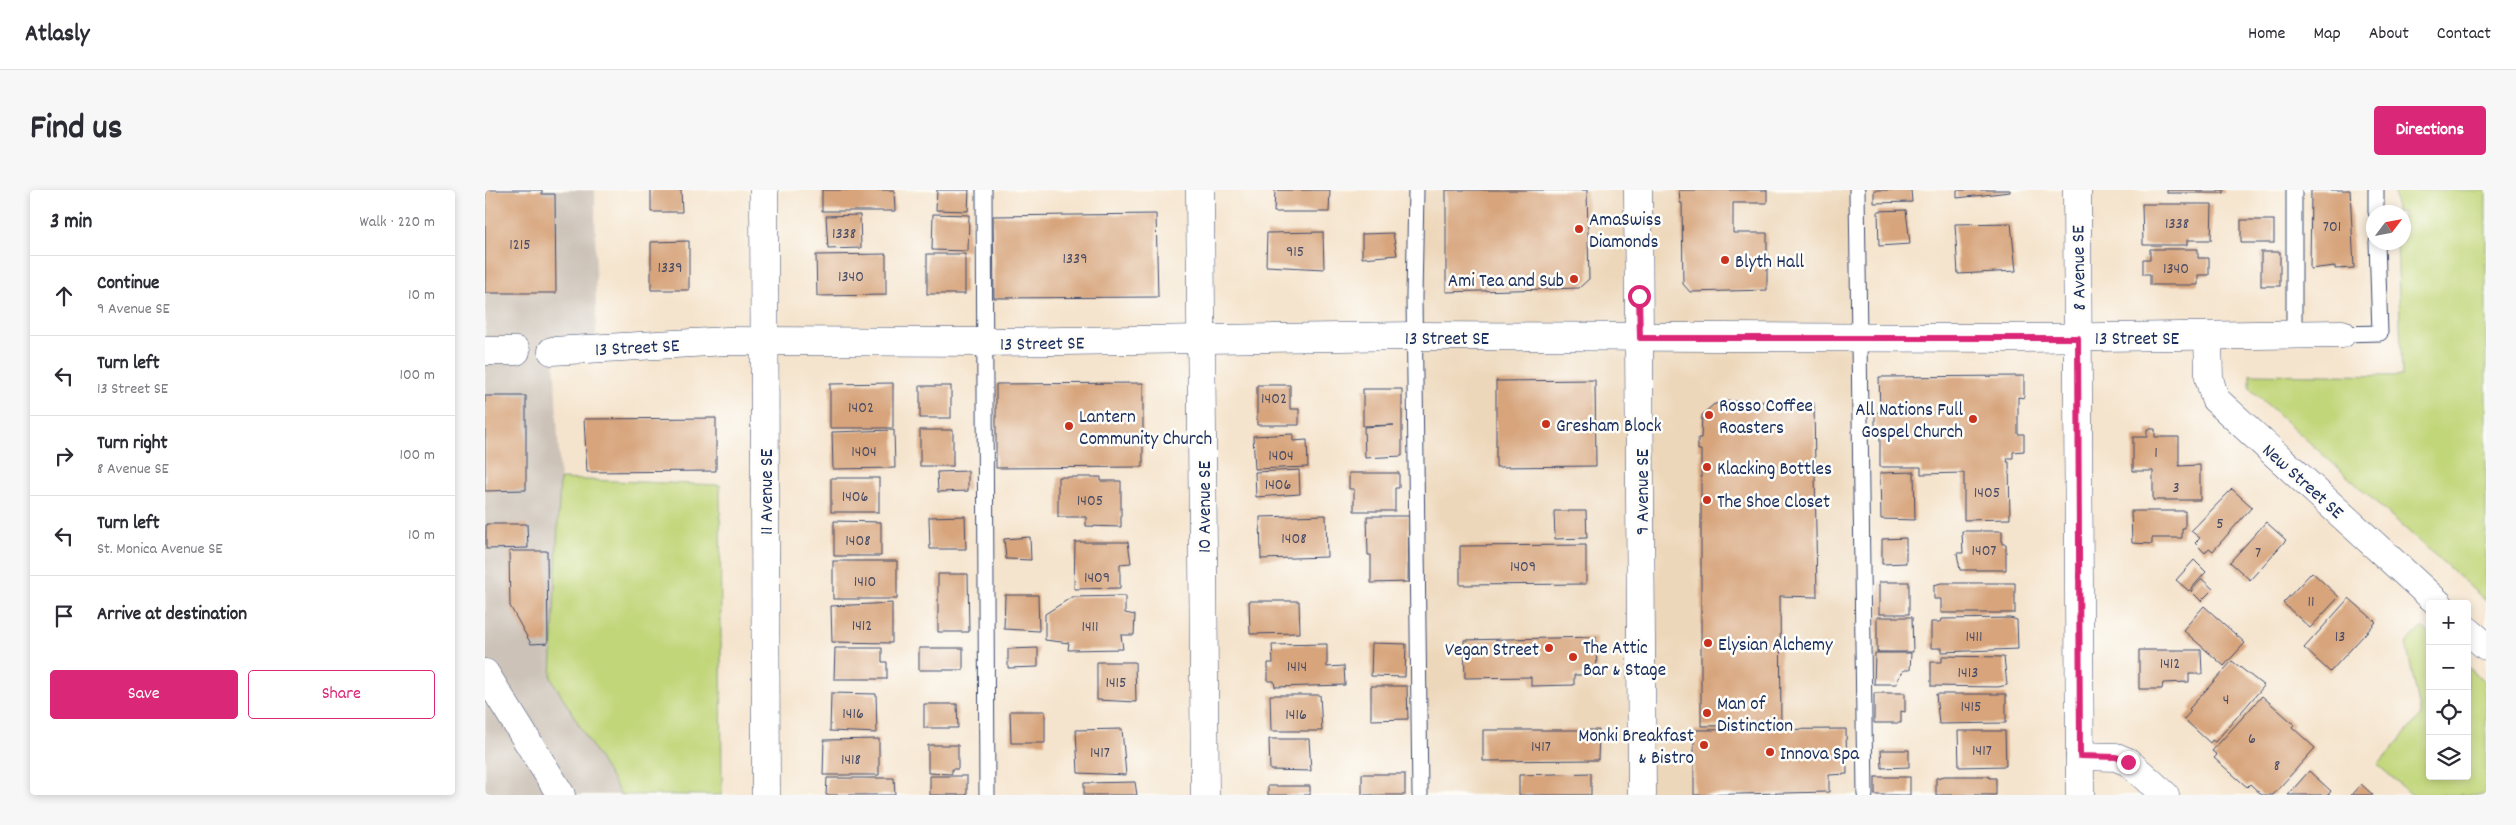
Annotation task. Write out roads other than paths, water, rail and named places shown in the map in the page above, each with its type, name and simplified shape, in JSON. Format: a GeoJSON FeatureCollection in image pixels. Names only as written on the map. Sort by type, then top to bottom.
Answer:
{"type":"FeatureCollection","features":[{"type":"Feature","properties":{"kind":"street","name":"11 Avenue SE"},"geometry":{"type":"LineString","coordinates":[[764,190],[766,795]]}},
{"type":"Feature","properties":{"kind":"street","name":"10 Avenue SE"},"geometry":{"type":"LineString","coordinates":[[1200,190],[1205,795]]}},
{"type":"Feature","properties":{"kind":"street","name":"9 Avenue SE"},"geometry":{"type":"LineString","coordinates":[[1639,190],[1642,795]]}},
{"type":"Feature","properties":{"kind":"street","name":"8 Avenue SE"},"geometry":{"type":"LineString","coordinates":[[2077,190],[2080,795]]}},
{"type":"Feature","properties":{"kind":"street","name":"13 Street SE"},"geometry":{"type":"LineString","coordinates":[[552,351],[765,340],[800,343],[1415,336],[2078,338],[2343,334]]}},
{"type":"Feature","properties":{"kind":"street","name":"New Street SE"},"geometry":{"type":"LineString","coordinates":[[2208,337],[2209,378],[2215,399],[2435,600]]}},
{"type":"Feature","properties":{"kind":"street"},"geometry":{"type":"LineString","coordinates":[[485,351],[516,351]]}},
{"type":"Feature","properties":{"kind":"street"},"geometry":{"type":"LineString","coordinates":[[2471,633],[2486,646]]}},
{"type":"Feature","properties":{"kind":"street"},"geometry":{"type":"LineString","coordinates":[[485,673],[561,795]]}},
{"type":"Feature","properties":{"kind":"street"},"geometry":{"type":"LineString","coordinates":[[2080,756],[2116,757],[2128,762],[2165,795]]}},
{"type":"Feature","properties":{"kind":"lane"},"geometry":{"type":"LineString","coordinates":[[984,190],[987,795]]}},
{"type":"Feature","properties":{"kind":"lane"},"geometry":{"type":"LineString","coordinates":[[1416,190],[1415,336],[1419,795]]}},
{"type":"Feature","properties":{"kind":"lane"},"geometry":{"type":"LineString","coordinates":[[1857,190],[1865,795]]}},
{"type":"Feature","properties":{"kind":"lane"},"geometry":{"type":"LineString","coordinates":[[2294,190],[2294,335]]}},
{"type":"Feature","properties":{"kind":"lane"},"geometry":{"type":"LineString","coordinates":[[2376,190],[2376,205]]}},
{"type":"Feature","properties":{"kind":"lane"},"geometry":{"type":"LineString","coordinates":[[2343,334],[2380,333],[2377,250]]}},
{"type":"Feature","properties":{"kind":"place","name":"AmaSwiss Diamonds"},"geometry":{"type":"Point","coordinates":[1579,229]}},
{"type":"Feature","properties":{"kind":"place","name":"Blyth Hall"},"geometry":{"type":"Point","coordinates":[1725,260]}},
{"type":"Feature","properties":{"kind":"place","name":"Ami Tea and Sub"},"geometry":{"type":"Point","coordinates":[1574,279]}},
{"type":"Feature","properties":{"kind":"place","name":"Rosso Coffee Roasters"},"geometry":{"type":"Point","coordinates":[1709,415]}},
{"type":"Feature","properties":{"kind":"place","name":"All Nations Full Gospel Church"},"geometry":{"type":"Point","coordinates":[1973,419]}},
{"type":"Feature","properties":{"kind":"place","name":"Gresham Block"},"geometry":{"type":"Point","coordinates":[1546,424]}},
{"type":"Feature","properties":{"kind":"place","name":"Lantern Community Church"},"geometry":{"type":"Point","coordinates":[1069,426]}},
{"type":"Feature","properties":{"kind":"place","name":"Klacking Bottles"},"geometry":{"type":"Point","coordinates":[1707,467]}},
{"type":"Feature","properties":{"kind":"place","name":"The Shoe Closet"},"geometry":{"type":"Point","coordinates":[1707,500]}},
{"type":"Feature","properties":{"kind":"place","name":"Elysian Alchemy"},"geometry":{"type":"Point","coordinates":[1708,643]}},
{"type":"Feature","properties":{"kind":"place","name":"Vegan Street"},"geometry":{"type":"Point","coordinates":[1549,648]}},
{"type":"Feature","properties":{"kind":"place","name":"The Attic Bar & Stage"},"geometry":{"type":"Point","coordinates":[1573,657]}},
{"type":"Feature","properties":{"kind":"place","name":"Man of Distinction"},"geometry":{"type":"Point","coordinates":[1707,713]}},
{"type":"Feature","properties":{"kind":"place","name":"Monki Breakfast & Bistro"},"geometry":{"type":"Point","coordinates":[1704,745]}},
{"type":"Feature","properties":{"kind":"place","name":"Innova Spa"},"geometry":{"type":"Point","coordinates":[1770,752]}}]}
